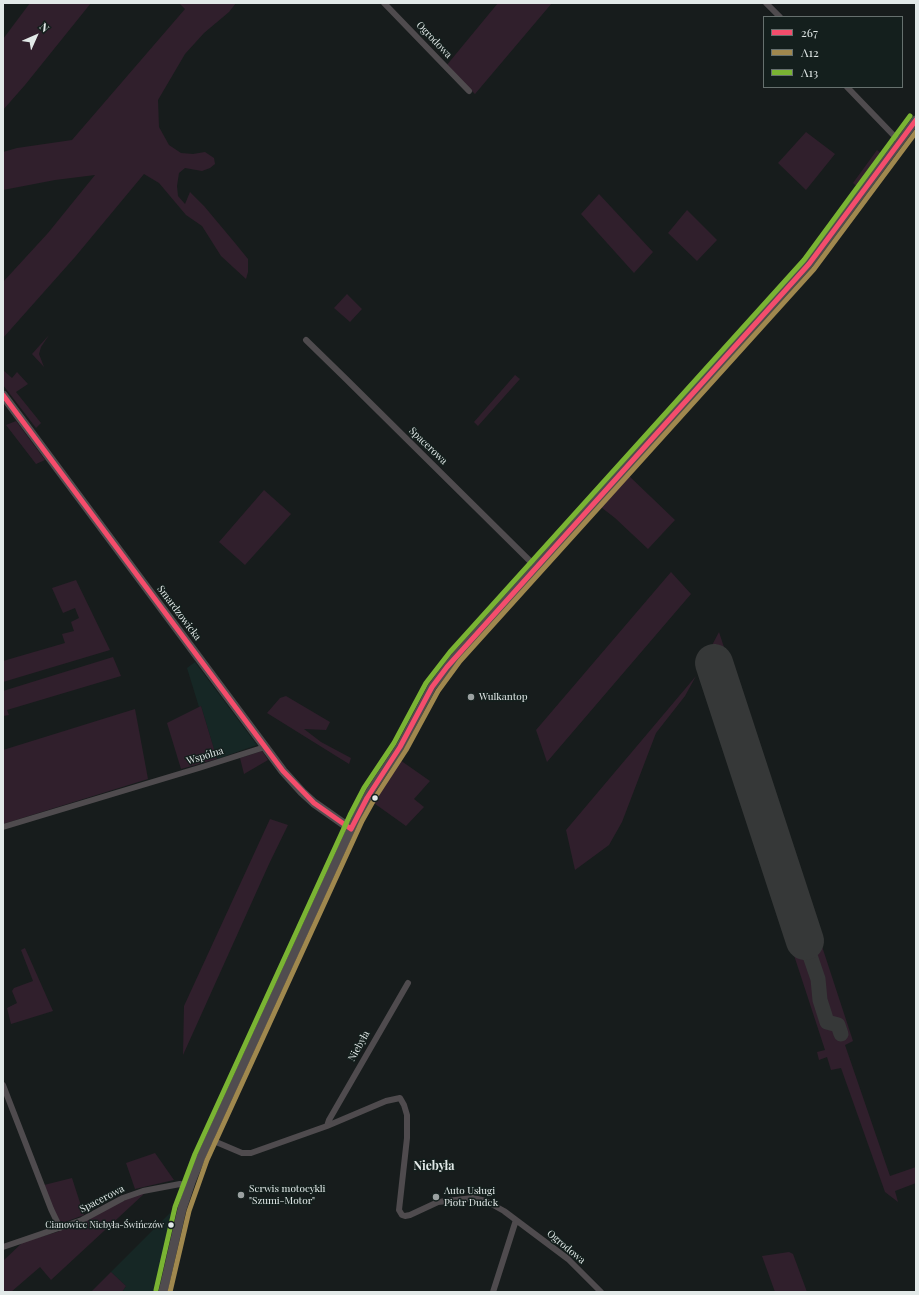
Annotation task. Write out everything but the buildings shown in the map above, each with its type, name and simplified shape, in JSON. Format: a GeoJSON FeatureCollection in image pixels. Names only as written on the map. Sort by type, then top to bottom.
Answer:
{"type":"FeatureCollection","features":[{"type":"Feature","properties":{"kind":"main road"},"geometry":{"type":"LineString","coordinates":[[163,1292],[182,1209],[189,1186],[209,1139],[351,829],[367,798],[398,752],[432,687],[455,657],[808,264],[916,120]]}},
{"type":"Feature","properties":{"kind":"main road","name":"Smardzowicka"},"geometry":{"type":"LineString","coordinates":[[3,395],[283,771],[302,792],[325,812],[351,829]]}},
{"type":"Feature","properties":{"kind":"street","name":"Ogrodowa"},"geometry":{"type":"LineString","coordinates":[[384,3],[470,92]]}},
{"type":"Feature","properties":{"kind":"street"},"geometry":{"type":"LineString","coordinates":[[766,3],[779,16]]}},
{"type":"Feature","properties":{"kind":"street"},"geometry":{"type":"LineString","coordinates":[[848,88],[900,142]]}},
{"type":"Feature","properties":{"kind":"street","name":"Spacerowa"},"geometry":{"type":"LineString","coordinates":[[306,340],[536,567]]}},
{"type":"Feature","properties":{"kind":"street","name":"Wspólna"},"geometry":{"type":"LineString","coordinates":[[3,827],[265,747]]}},
{"type":"Feature","properties":{"kind":"street","name":"Niebyła"},"geometry":{"type":"LineString","coordinates":[[328,1123],[408,983]]}},
{"type":"Feature","properties":{"kind":"street"},"geometry":{"type":"LineString","coordinates":[[3,1085],[51,1209],[60,1228]]}},
{"type":"Feature","properties":{"kind":"street","name":"Ogrodowa"},"geometry":{"type":"LineString","coordinates":[[328,1123],[386,1101],[400,1098],[407,1115],[407,1138],[399,1210],[405,1216],[410,1216],[438,1202],[474,1198],[486,1201],[504,1211],[568,1259],[601,1292]]}},
{"type":"Feature","properties":{"kind":"street"},"geometry":{"type":"LineString","coordinates":[[209,1139],[239,1152],[248,1154],[279,1144],[328,1123]]}},
{"type":"Feature","properties":{"kind":"street","name":"Spacerowa"},"geometry":{"type":"LineString","coordinates":[[3,1247],[82,1220],[124,1198],[143,1191],[180,1184],[189,1186]]}},
{"type":"Feature","properties":{"kind":"street"},"geometry":{"type":"LineString","coordinates":[[493,1292],[516,1220]]}},
{"type":"Feature","properties":{"kind":"shaded area"},"geometry":{"type":"Polygon","coordinates":[[[30,3],[91,3],[3,110],[3,39],[30,3]]]}},
{"type":"Feature","properties":{"kind":"shaded area"},"geometry":{"type":"Polygon","coordinates":[[[179,3],[236,3],[229,12],[204,33],[185,54],[158,100],[159,127],[169,145],[181,153],[193,154],[205,152],[214,158],[215,164],[210,168],[202,171],[185,168],[179,173],[177,186],[178,196],[185,204],[190,192],[204,206],[235,243],[248,259],[248,272],[246,279],[221,256],[202,226],[186,215],[159,183],[144,174],[75,257],[3,338],[3,282],[48,233],[95,175],[55,180],[3,190],[3,152],[17,148],[72,140],[185,9],[179,3]]]}},
{"type":"Feature","properties":{"kind":"shaded area"},"geometry":{"type":"Polygon","coordinates":[[[498,3],[552,3],[475,94],[446,66],[498,3]]]}},
{"type":"Feature","properties":{"kind":"shaded area"},"geometry":{"type":"Polygon","coordinates":[[[806,132],[835,154],[806,190],[778,163],[806,132]]]}},
{"type":"Feature","properties":{"kind":"shaded area"},"geometry":{"type":"Polygon","coordinates":[[[877,150],[884,156],[860,189],[853,183],[877,150]]]}},
{"type":"Feature","properties":{"kind":"shaded area"},"geometry":{"type":"Polygon","coordinates":[[[599,194],[653,252],[634,273],[581,214],[599,194]]]}},
{"type":"Feature","properties":{"kind":"shaded area"},"geometry":{"type":"Polygon","coordinates":[[[687,210],[717,240],[697,261],[668,233],[687,210]]]}},
{"type":"Feature","properties":{"kind":"shaded area"},"geometry":{"type":"Polygon","coordinates":[[[347,294],[362,309],[350,322],[334,308],[347,294]]]}},
{"type":"Feature","properties":{"kind":"shaded area"},"geometry":{"type":"Polygon","coordinates":[[[49,335],[41,347],[39,354],[44,367],[32,354],[49,335]]]}},
{"type":"Feature","properties":{"kind":"shaded area"},"geometry":{"type":"Polygon","coordinates":[[[3,370],[12,378],[17,372],[28,384],[16,392],[41,423],[36,428],[3,385],[3,370]]]}},
{"type":"Feature","properties":{"kind":"shaded area"},"geometry":{"type":"Polygon","coordinates":[[[515,375],[520,379],[478,426],[474,422],[515,375]]]}},
{"type":"Feature","properties":{"kind":"shaded area"},"geometry":{"type":"Polygon","coordinates":[[[16,421],[45,460],[36,464],[6,425],[16,421]]]}},
{"type":"Feature","properties":{"kind":"shaded area"},"geometry":{"type":"Polygon","coordinates":[[[627,474],[675,520],[648,549],[615,518],[597,504],[627,474]]]}},
{"type":"Feature","properties":{"kind":"shaded area"},"geometry":{"type":"Polygon","coordinates":[[[264,490],[291,514],[245,565],[219,542],[264,490]]]}},
{"type":"Feature","properties":{"kind":"shaded area"},"geometry":{"type":"Polygon","coordinates":[[[671,572],[691,594],[547,762],[536,730],[671,572]]]}},
{"type":"Feature","properties":{"kind":"shaded area"},"geometry":{"type":"Polygon","coordinates":[[[76,580],[110,650],[3,682],[3,661],[65,643],[62,634],[74,631],[71,622],[79,618],[75,608],[63,613],[52,588],[76,580]]]}},
{"type":"Feature","properties":{"kind":"shaded area"},"geometry":{"type":"Polygon","coordinates":[[[719,632],[853,1041],[845,1045],[890,1176],[916,1167],[916,1183],[895,1191],[898,1202],[885,1192],[841,1068],[831,1070],[827,1057],[819,1060],[817,1052],[825,1050],[700,668],[719,632]]]}},
{"type":"Feature","properties":{"kind":"shaded area"},"geometry":{"type":"Polygon","coordinates":[[[113,657],[121,676],[7,710],[9,715],[3,716],[3,691],[113,657]]]}},
{"type":"Feature","properties":{"kind":"shaded area"},"geometry":{"type":"Polygon","coordinates":[[[195,662],[257,745],[217,759],[201,706],[199,707],[187,668],[195,662]]]}},
{"type":"Feature","properties":{"kind":"shaded area"},"geometry":{"type":"Polygon","coordinates":[[[696,676],[685,696],[656,733],[622,822],[609,845],[575,870],[566,830],[696,676]]]}},
{"type":"Feature","properties":{"kind":"shaded area"},"geometry":{"type":"Polygon","coordinates":[[[286,696],[330,722],[326,730],[304,729],[321,742],[351,758],[349,764],[267,713],[280,698],[286,696]]]}},
{"type":"Feature","properties":{"kind":"shaded area"},"geometry":{"type":"Polygon","coordinates":[[[201,706],[217,759],[181,769],[167,723],[201,706]]]}},
{"type":"Feature","properties":{"kind":"shaded area"},"geometry":{"type":"Polygon","coordinates":[[[135,709],[148,779],[3,824],[3,750],[135,709]]]}},
{"type":"Feature","properties":{"kind":"shaded area"},"geometry":{"type":"Polygon","coordinates":[[[262,751],[268,760],[244,774],[240,758],[262,751]]]}},
{"type":"Feature","properties":{"kind":"shaded area"},"geometry":{"type":"Polygon","coordinates":[[[400,760],[430,781],[414,799],[424,807],[406,826],[371,801],[400,760]]]}},
{"type":"Feature","properties":{"kind":"shaded area"},"geometry":{"type":"Polygon","coordinates":[[[270,819],[288,825],[183,1055],[184,1006],[270,819]]]}},
{"type":"Feature","properties":{"kind":"shaded area"},"geometry":{"type":"Polygon","coordinates":[[[25,948],[53,1011],[11,1024],[7,1008],[17,1003],[12,991],[14,988],[33,981],[21,950],[25,948]]]}},
{"type":"Feature","properties":{"kind":"shaded area"},"geometry":{"type":"Polygon","coordinates":[[[155,1153],[174,1180],[135,1189],[126,1163],[155,1153]]]}},
{"type":"Feature","properties":{"kind":"shaded area"},"geometry":{"type":"Polygon","coordinates":[[[72,1178],[84,1215],[65,1222],[58,1221],[44,1185],[72,1178]]]}},
{"type":"Feature","properties":{"kind":"shaded area"},"geometry":{"type":"Polygon","coordinates":[[[149,1191],[149,1193],[145,1193],[51,1280],[40,1267],[11,1292],[3,1292],[3,1261],[23,1242],[57,1232],[143,1192],[149,1191]]]}},
{"type":"Feature","properties":{"kind":"shaded area"},"geometry":{"type":"Polygon","coordinates":[[[178,1205],[155,1292],[122,1292],[126,1286],[111,1272],[178,1205]]]}},
{"type":"Feature","properties":{"kind":"shaded area"},"geometry":{"type":"Polygon","coordinates":[[[789,1252],[793,1254],[807,1292],[775,1292],[762,1256],[789,1252]]]}},
{"type":"Feature","properties":{"kind":"shaded area"},"geometry":{"type":"Polygon","coordinates":[[[111,1272],[126,1286],[122,1292],[91,1292],[111,1272]]]}},
{"type":"Feature","properties":{"kind":"taxiway"},"geometry":{"type":"LineString","coordinates":[[805,941],[818,979],[820,1000],[827,1022],[838,1025],[841,1034]]}},
{"type":"Feature","properties":{"kind":"runway"},"geometry":{"type":"LineString","coordinates":[[714,663],[805,941]]}},
{"type":"Feature","properties":{"kind":"transit line","name":"A13"},"geometry":{"type":"LineString","coordinates":[[156,1290],[175,1207],[195,1154],[350,815],[364,788],[394,743],[426,683],[450,652],[804,260],[910,116]]}},
{"type":"Feature","properties":{"kind":"transit line","name":"267"},"geometry":{"type":"LineString","coordinates":[[351,829],[367,798],[400,747],[432,687],[447,667],[809,264],[916,120]]}},
{"type":"Feature","properties":{"kind":"transit line","name":"A12"},"geometry":{"type":"LineString","coordinates":[[170,1292],[189,1211],[207,1160],[362,821],[376,796],[406,750],[438,691],[460,661],[814,269],[916,132]]}},
{"type":"Feature","properties":{"kind":"transit line","name":"267"},"geometry":{"type":"LineString","coordinates":[[3,395],[283,771],[314,803],[351,829]]}},
{"type":"Feature","properties":{"kind":"place","name":"Wulkantop"},"geometry":{"type":"Point","coordinates":[471,697]}},
{"type":"Feature","properties":{"kind":"place","name":"Serwis motocykli \"Szumi-Motor\""},"geometry":{"type":"Point","coordinates":[241,1195]}},
{"type":"Feature","properties":{"kind":"place","name":"Auto Usługi Piotr Dudek"},"geometry":{"type":"Point","coordinates":[436,1197]}},
{"type":"Feature","properties":{"kind":"place","name":"Cianowice Niebyła-Świńczów"},"geometry":{"type":"Point","coordinates":[171,1225]}},
{"type":"Feature","properties":{"kind":"district","name":"Niebyła"},"geometry":{"type":"Point","coordinates":[434,1166]}}]}
